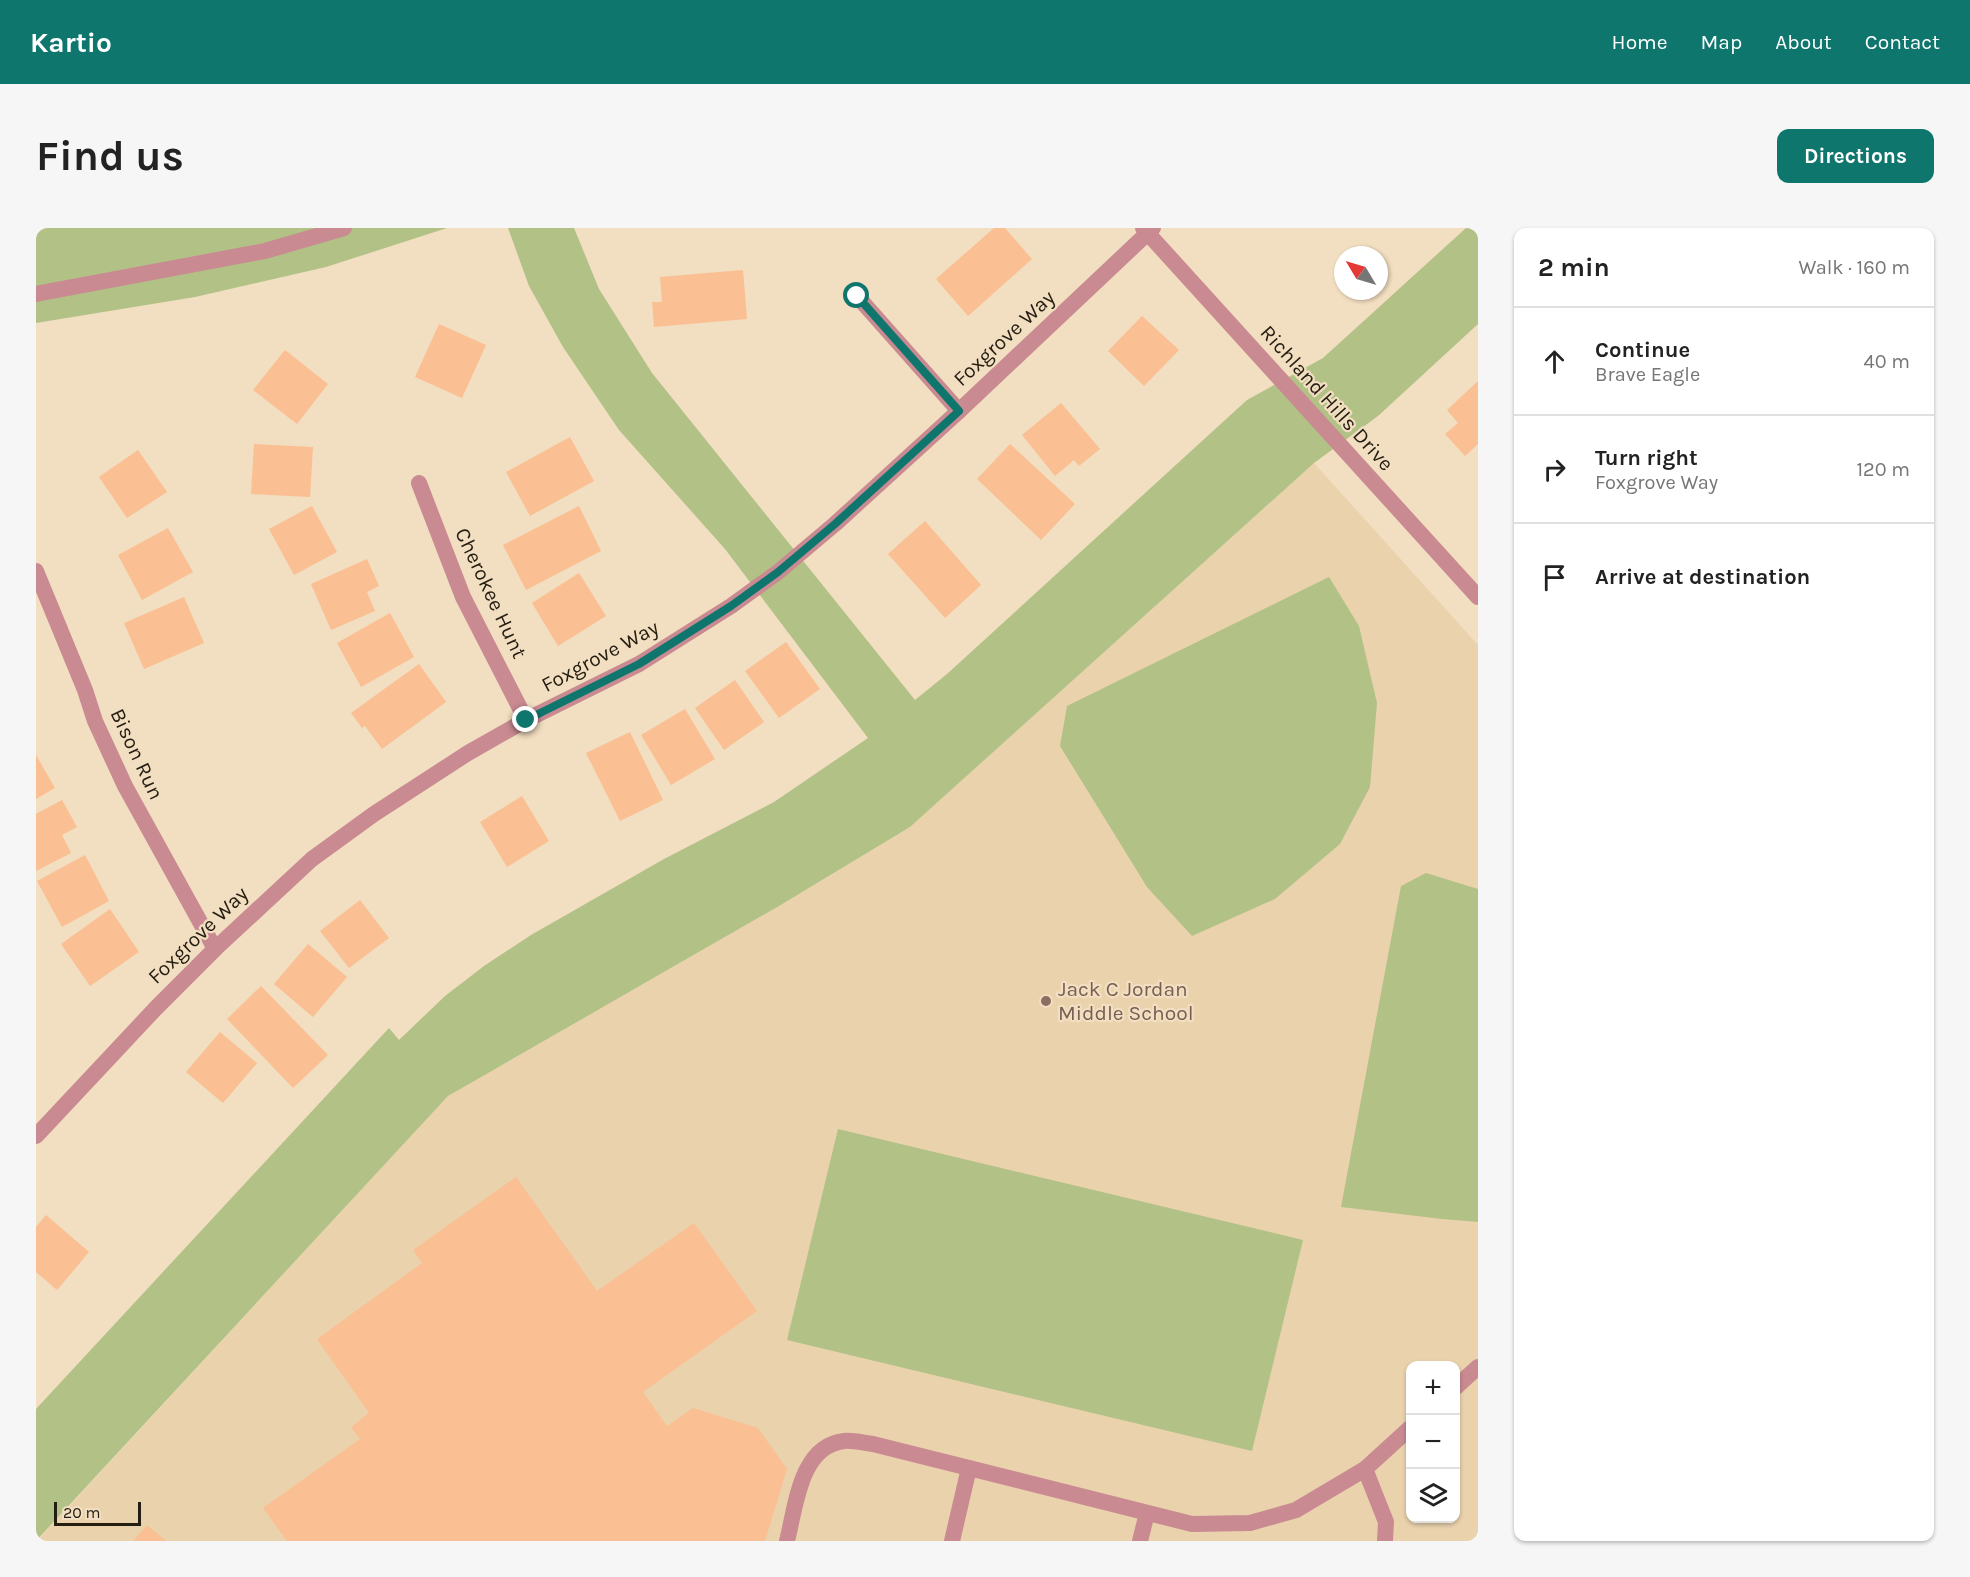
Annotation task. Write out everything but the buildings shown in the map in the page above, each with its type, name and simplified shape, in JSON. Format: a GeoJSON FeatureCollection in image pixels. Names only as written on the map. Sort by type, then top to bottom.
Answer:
{"type":"FeatureCollection","features":[{"type":"Feature","properties":{"kind":"street"},"geometry":{"type":"LineString","coordinates":[[36,294],[265,251],[344,228]]}},
{"type":"Feature","properties":{"kind":"street","name":"Foxgrove Way"},"geometry":{"type":"LineString","coordinates":[[36,1136],[156,1008],[215,949],[312,859],[374,814],[468,753],[526,720],[639,664],[759,585],[835,524],[959,411],[1148,230]]}},
{"type":"Feature","properties":{"kind":"street","name":"Richland Hills Drive"},"geometry":{"type":"LineString","coordinates":[[1148,230],[1478,597]]}},
{"type":"Feature","properties":{"kind":"street"},"geometry":{"type":"LineString","coordinates":[[857,296],[959,411]]}},
{"type":"Feature","properties":{"kind":"street","name":"Cherokee Hunt"},"geometry":{"type":"LineString","coordinates":[[419,483],[464,597],[526,720]]}},
{"type":"Feature","properties":{"kind":"street","name":"Bison Run"},"geometry":{"type":"LineString","coordinates":[[36,571],[85,690],[95,721],[125,786],[215,949]]}},
{"type":"Feature","properties":{"kind":"street"},"geometry":{"type":"LineString","coordinates":[[1460,1383],[1478,1367]]}},
{"type":"Feature","properties":{"kind":"street"},"geometry":{"type":"LineString","coordinates":[[787,1541],[803,1476],[813,1457],[827,1446],[845,1440],[873,1444],[1192,1524],[1250,1523],[1296,1510],[1365,1469],[1406,1432]]}},
{"type":"Feature","properties":{"kind":"street"},"geometry":{"type":"LineString","coordinates":[[952,1541],[969,1468]]}},
{"type":"Feature","properties":{"kind":"street"},"geometry":{"type":"LineString","coordinates":[[1365,1469],[1386,1522],[1385,1541]]}},
{"type":"Feature","properties":{"kind":"street"},"geometry":{"type":"LineString","coordinates":[[1140,1541],[1147,1513]]}},
{"type":"Feature","properties":{"kind":"shaded area","name":"Jack C Jordan Middle School"},"geometry":{"type":"Polygon","coordinates":[[[1314,463],[1478,645],[1478,1541],[37,1541],[448,1096],[779,906],[910,827],[1314,463]]]}},
{"type":"Feature","properties":{"kind":"green space"},"geometry":{"type":"Polygon","coordinates":[[[36,228],[447,228],[326,267],[195,297],[36,323],[36,228]]]}},
{"type":"Feature","properties":{"kind":"green space"},"geometry":{"type":"Polygon","coordinates":[[[508,228],[574,228],[599,289],[652,373],[915,700],[947,674],[1247,400],[1323,358],[1466,228],[1478,228],[1478,324],[1378,416],[1314,463],[910,827],[779,906],[448,1096],[36,1541],[36,1409],[389,1028],[399,1040],[445,996],[484,966],[531,935],[664,859],[774,802],[868,738],[725,549],[619,430],[563,347],[529,286],[508,228]]]}},
{"type":"Feature","properties":{"kind":"green space"},"geometry":{"type":"Polygon","coordinates":[[[1329,577],[1359,626],[1377,703],[1370,787],[1340,844],[1275,899],[1192,936],[1147,887],[1060,746],[1067,706],[1329,577]]]}},
{"type":"Feature","properties":{"kind":"green space"},"geometry":{"type":"Polygon","coordinates":[[[1426,873],[1478,889],[1478,1222],[1341,1207],[1401,886],[1426,873]]]}},
{"type":"Feature","properties":{"kind":"green space"},"geometry":{"type":"Polygon","coordinates":[[[838,1129],[1303,1240],[1252,1451],[787,1340],[838,1129]]]}},
{"type":"Feature","properties":{"kind":"place","name":"Jack C Jordan Middle School"},"geometry":{"type":"Point","coordinates":[1046,1001]}},
{"type":"Feature","properties":{"kind":"route"},"geometry":{"type":"LineString","coordinates":[[526,720],[639,664],[731,606],[778,572],[835,524],[959,411],[857,296]]}}]}
